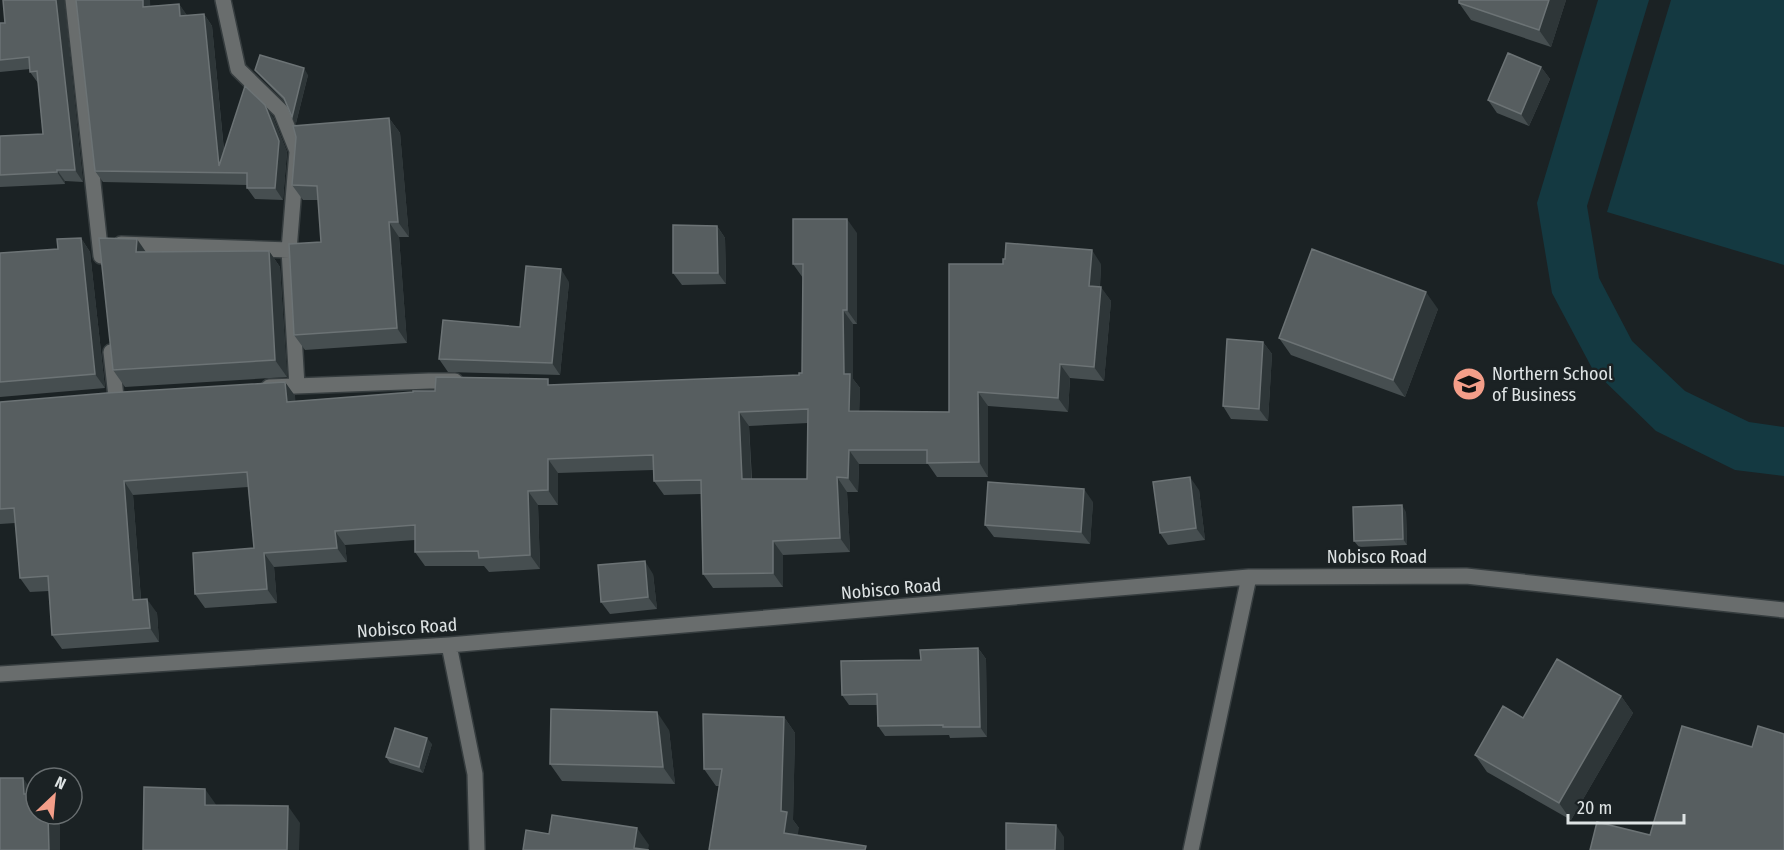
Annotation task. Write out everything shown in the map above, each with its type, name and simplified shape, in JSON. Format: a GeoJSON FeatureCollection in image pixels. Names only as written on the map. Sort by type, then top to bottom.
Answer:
{"type":"FeatureCollection","features":[{"type":"Feature","properties":{"kind":"street"},"geometry":{"type":"LineString","coordinates":[[74,0],[102,267]]}},
{"type":"Feature","properties":{"kind":"street"},"geometry":{"type":"LineString","coordinates":[[223,0],[237,69],[281,111],[297,151],[289,250],[297,386]]}},
{"type":"Feature","properties":{"kind":"street"},"geometry":{"type":"LineString","coordinates":[[100,244],[289,250]]}},
{"type":"Feature","properties":{"kind":"street"},"geometry":{"type":"LineString","coordinates":[[110,338],[116,397]]}},
{"type":"Feature","properties":{"kind":"street"},"geometry":{"type":"LineString","coordinates":[[252,388],[429,381],[475,382]]}},
{"type":"Feature","properties":{"kind":"street","name":"Nobisco Road"},"geometry":{"type":"LineString","coordinates":[[0,674],[449,645],[1249,577],[1466,576],[1784,610]]}},
{"type":"Feature","properties":{"kind":"street"},"geometry":{"type":"LineString","coordinates":[[1191,850],[1249,577]]}},
{"type":"Feature","properties":{"kind":"street"},"geometry":{"type":"LineString","coordinates":[[449,645],[475,774],[477,850]]}},
{"type":"Feature","properties":{"kind":"shaded area"},"geometry":{"type":"Polygon","coordinates":[[[1598,0],[1649,0],[1587,206],[1599,278],[1632,341],[1685,391],[1749,422],[1784,427],[1784,476],[1735,470],[1656,431],[1593,370],[1552,293],[1537,203],[1598,0]]]}},
{"type":"Feature","properties":{"kind":"shaded area"},"geometry":{"type":"Polygon","coordinates":[[[1671,0],[1784,0],[1784,265],[1607,212],[1671,0]]]}},
{"type":"Feature","properties":{"kind":"building"},"geometry":{"type":"Polygon","coordinates":[[[3,0],[56,0],[75,170],[0,175],[0,136],[43,134],[37,71],[30,72],[29,57],[0,60],[0,23],[5,23],[3,0]]]}},
{"type":"Feature","properties":{"kind":"building"},"geometry":{"type":"Polygon","coordinates":[[[76,0],[143,0],[143,7],[179,4],[180,16],[204,14],[219,166],[245,86],[265,105],[279,141],[275,188],[247,188],[247,173],[95,171],[76,0]]]}},
{"type":"Feature","properties":{"kind":"building"},"geometry":{"type":"Polygon","coordinates":[[[1459,0],[1549,0],[1539,30],[1459,3],[1459,0]]]}},
{"type":"Feature","properties":{"kind":"building"},"geometry":{"type":"Polygon","coordinates":[[[1508,53],[1541,67],[1521,114],[1488,100],[1508,53]]]}},
{"type":"Feature","properties":{"kind":"building"},"geometry":{"type":"Polygon","coordinates":[[[260,55],[304,68],[292,117],[284,98],[255,70],[260,55]]]}},
{"type":"Feature","properties":{"kind":"building"},"geometry":{"type":"Polygon","coordinates":[[[389,118],[398,222],[389,222],[397,328],[294,335],[289,244],[321,242],[317,186],[292,185],[296,137],[293,126],[389,118]]]}},
{"type":"Feature","properties":{"kind":"building"},"geometry":{"type":"Polygon","coordinates":[[[793,219],[847,219],[847,310],[843,310],[844,374],[850,374],[849,411],[949,412],[949,264],[1003,264],[1006,243],[1092,250],[1089,286],[1101,287],[1094,367],[1060,364],[1058,398],[978,392],[979,462],[927,463],[927,450],[849,450],[848,478],[837,477],[840,538],[773,541],[773,573],[703,574],[701,480],[654,481],[653,455],[548,459],[548,490],[528,491],[530,555],[479,558],[478,551],[415,552],[415,525],[335,531],[337,548],[264,553],[267,589],[195,594],[193,553],[254,548],[247,472],[124,481],[133,600],[147,599],[150,628],[52,635],[48,576],[20,578],[14,508],[0,509],[0,402],[285,382],[287,402],[435,391],[436,377],[548,379],[548,385],[799,375],[802,373],[803,264],[793,264],[793,219]],[[808,409],[739,412],[742,479],[807,479],[808,409]]]}},
{"type":"Feature","properties":{"kind":"building"},"geometry":{"type":"Polygon","coordinates":[[[673,225],[717,226],[718,273],[673,273],[673,225]]]}},
{"type":"Feature","properties":{"kind":"building"},"geometry":{"type":"Polygon","coordinates":[[[81,238],[95,374],[0,382],[0,253],[58,249],[57,239],[81,238]]]}},
{"type":"Feature","properties":{"kind":"building"},"geometry":{"type":"Polygon","coordinates":[[[99,238],[137,239],[136,252],[269,251],[275,360],[113,370],[99,238]]]}},
{"type":"Feature","properties":{"kind":"building"},"geometry":{"type":"Polygon","coordinates":[[[1312,249],[1426,292],[1393,380],[1279,338],[1312,249]]]}},
{"type":"Feature","properties":{"kind":"building"},"geometry":{"type":"Polygon","coordinates":[[[526,266],[561,269],[552,363],[439,359],[443,320],[520,327],[526,266]]]}},
{"type":"Feature","properties":{"kind":"building"},"geometry":{"type":"Polygon","coordinates":[[[1227,339],[1263,342],[1259,409],[1223,406],[1227,339]]]}},
{"type":"Feature","properties":{"kind":"building"},"geometry":{"type":"Polygon","coordinates":[[[1190,477],[1196,528],[1160,533],[1153,482],[1190,477]]]}},
{"type":"Feature","properties":{"kind":"building"},"geometry":{"type":"Polygon","coordinates":[[[988,482],[1084,489],[1081,532],[985,525],[988,482]]]}},
{"type":"Feature","properties":{"kind":"building"},"geometry":{"type":"Polygon","coordinates":[[[1402,505],[1403,539],[1354,541],[1353,507],[1402,505]]]}},
{"type":"Feature","properties":{"kind":"building"},"geometry":{"type":"Polygon","coordinates":[[[645,561],[648,597],[601,602],[598,565],[645,561]]]}},
{"type":"Feature","properties":{"kind":"building"},"geometry":{"type":"Polygon","coordinates":[[[978,648],[980,727],[878,726],[877,694],[842,695],[841,661],[921,660],[920,650],[978,648]]]}},
{"type":"Feature","properties":{"kind":"building"},"geometry":{"type":"Polygon","coordinates":[[[1557,659],[1621,696],[1559,803],[1475,755],[1503,706],[1523,718],[1557,659]]]}},
{"type":"Feature","properties":{"kind":"building"},"geometry":{"type":"Polygon","coordinates":[[[551,709],[657,712],[663,767],[550,764],[551,709]]]}},
{"type":"Feature","properties":{"kind":"building"},"geometry":{"type":"Polygon","coordinates":[[[703,714],[784,717],[781,811],[787,812],[784,833],[866,846],[865,850],[709,850],[722,769],[704,769],[703,714]]]}},
{"type":"Feature","properties":{"kind":"building"},"geometry":{"type":"Polygon","coordinates":[[[1682,726],[1752,747],[1758,726],[1784,734],[1784,850],[1590,850],[1597,822],[1650,835],[1682,726]]]}},
{"type":"Feature","properties":{"kind":"building"},"geometry":{"type":"Polygon","coordinates":[[[395,728],[427,738],[419,767],[386,757],[395,728]]]}},
{"type":"Feature","properties":{"kind":"building"},"geometry":{"type":"Polygon","coordinates":[[[0,778],[23,778],[24,826],[48,826],[49,850],[0,850],[0,778]]]}},
{"type":"Feature","properties":{"kind":"building"},"geometry":{"type":"Polygon","coordinates":[[[144,787],[205,789],[205,805],[288,806],[287,850],[143,850],[144,787]]]}},
{"type":"Feature","properties":{"kind":"building"},"geometry":{"type":"Polygon","coordinates":[[[552,815],[637,828],[634,848],[649,850],[523,850],[526,830],[549,834],[552,815]]]}},
{"type":"Feature","properties":{"kind":"building"},"geometry":{"type":"Polygon","coordinates":[[[1006,823],[1056,825],[1055,850],[1006,850],[1006,823]]]}},
{"type":"Feature","properties":{"kind":"place","name":"Northern School of Business"},"geometry":{"type":"Point","coordinates":[1469,384]}}]}
